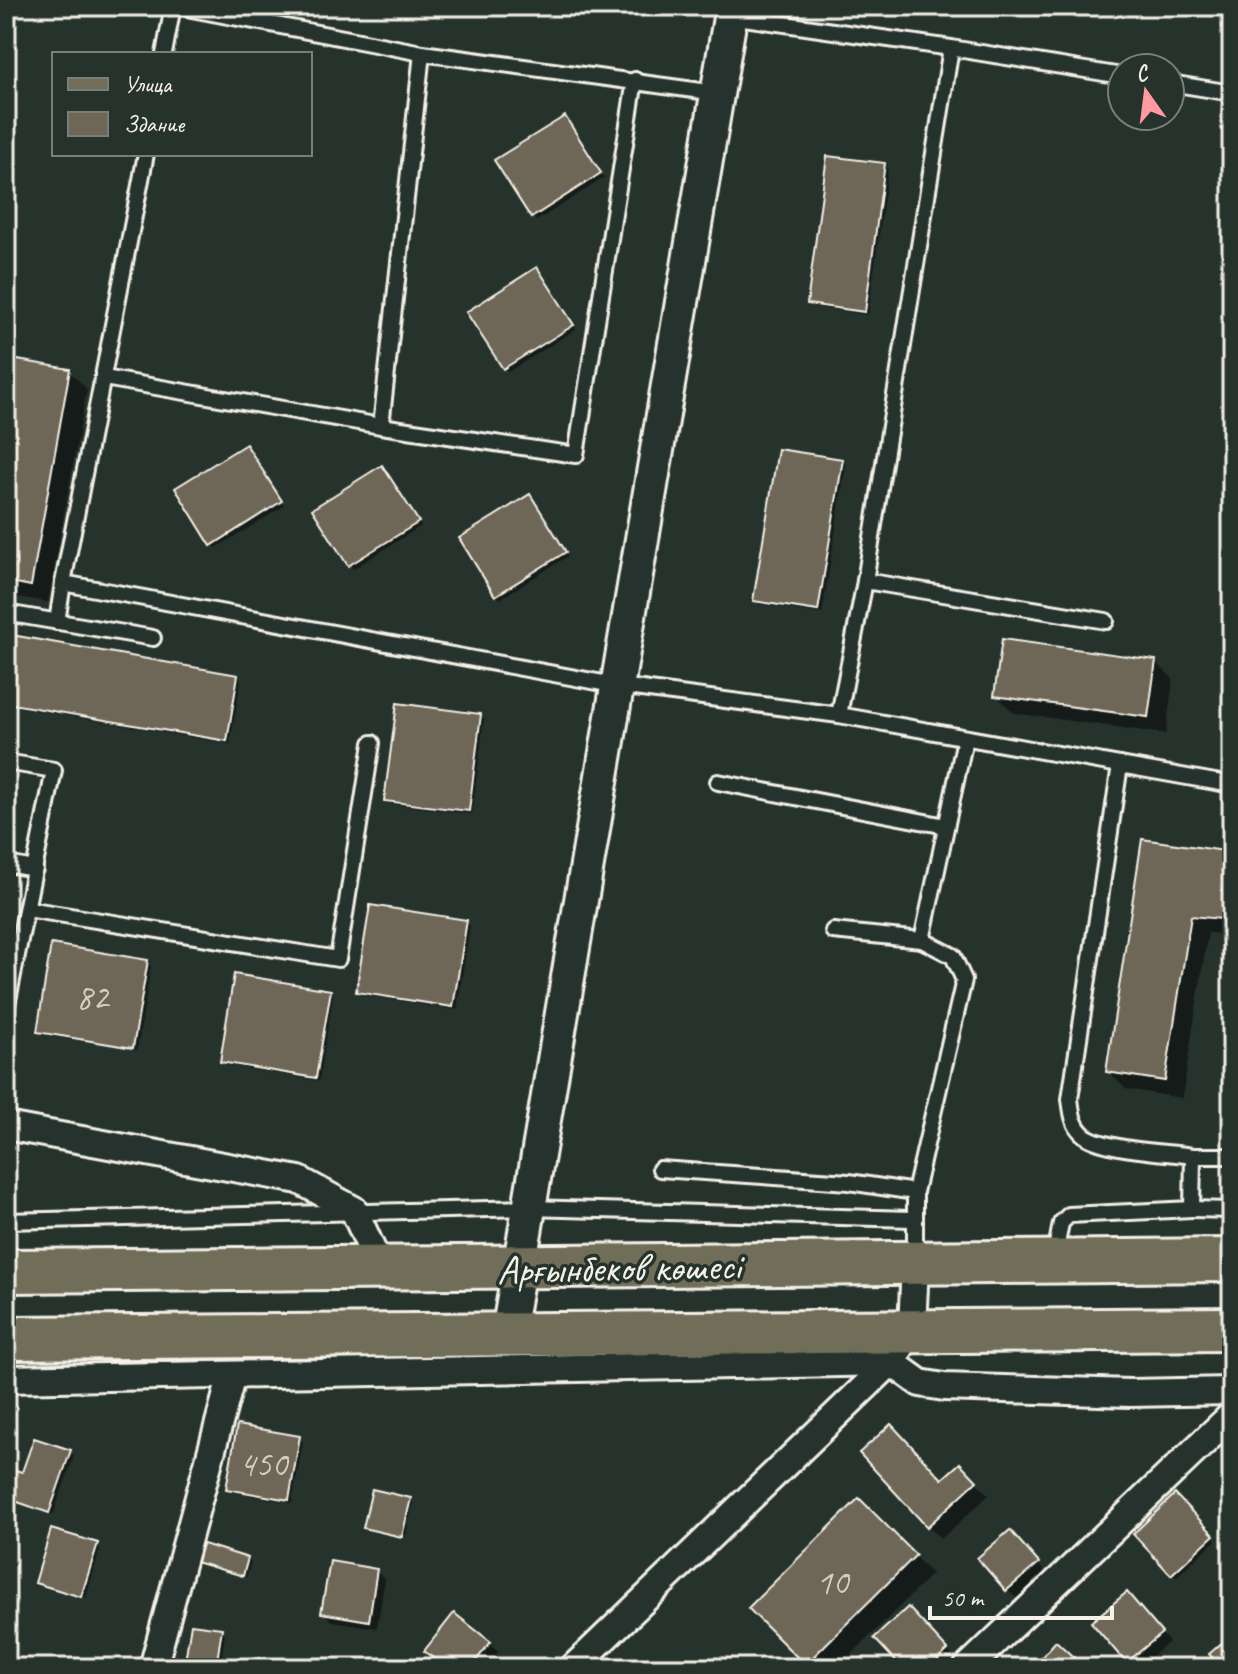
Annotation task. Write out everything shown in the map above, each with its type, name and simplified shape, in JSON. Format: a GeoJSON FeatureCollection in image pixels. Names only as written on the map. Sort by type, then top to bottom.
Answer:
{"type":"FeatureCollection","features":[{"type":"Feature","properties":{"kind":"main road","name":"Арғынбеков көшесі"},"geometry":{"type":"LineString","coordinates":[[6,1271],[518,1269],[1232,1260]]}},
{"type":"Feature","properties":{"kind":"main road","name":"Арғынбеков көшесі"},"geometry":{"type":"LineString","coordinates":[[6,1338],[508,1333],[902,1346],[1232,1329]]}},
{"type":"Feature","properties":{"kind":"street"},"geometry":{"type":"LineString","coordinates":[[508,1333],[731,11]]}},
{"type":"Feature","properties":{"kind":"street"},"geometry":{"type":"LineString","coordinates":[[6,1126],[299,1180],[354,1210],[380,1268]]}},
{"type":"Feature","properties":{"kind":"street"},"geometry":{"type":"LineString","coordinates":[[915,1263],[902,1346],[920,1383],[944,1387],[1130,1393],[1232,1391]]}},
{"type":"Feature","properties":{"kind":"street"},"geometry":{"type":"LineString","coordinates":[[6,1379],[232,1375],[902,1346]]}},
{"type":"Feature","properties":{"kind":"street"},"geometry":{"type":"LineString","coordinates":[[573,1668],[902,1346]]}},
{"type":"Feature","properties":{"kind":"street"},"geometry":{"type":"LineString","coordinates":[[153,1668],[232,1375]]}},
{"type":"Feature","properties":{"kind":"street"},"geometry":{"type":"LineString","coordinates":[[967,1668],[1232,1415]]}},
{"type":"Feature","properties":{"kind":"lane"},"geometry":{"type":"LineString","coordinates":[[164,52],[175,6],[422,53],[716,93]]}},
{"type":"Feature","properties":{"kind":"lane"},"geometry":{"type":"LineString","coordinates":[[731,11],[1106,73]]}},
{"type":"Feature","properties":{"kind":"lane"},"geometry":{"type":"LineString","coordinates":[[839,715],[865,581],[951,48]]}},
{"type":"Feature","properties":{"kind":"lane"},"geometry":{"type":"LineString","coordinates":[[381,426],[422,53]]}},
{"type":"Feature","properties":{"kind":"lane"},"geometry":{"type":"LineString","coordinates":[[104,378],[381,426],[576,455],[635,80]]}},
{"type":"Feature","properties":{"kind":"lane"},"geometry":{"type":"LineString","coordinates":[[1186,86],[1232,93]]}},
{"type":"Feature","properties":{"kind":"lane"},"geometry":{"type":"LineString","coordinates":[[57,622],[146,156]]}},
{"type":"Feature","properties":{"kind":"lane"},"geometry":{"type":"LineString","coordinates":[[865,581],[1106,621]]}},
{"type":"Feature","properties":{"kind":"lane"},"geometry":{"type":"LineString","coordinates":[[63,583],[619,686],[839,715],[1232,785]]}},
{"type":"Feature","properties":{"kind":"lane"},"geometry":{"type":"LineString","coordinates":[[6,613],[153,638]]}},
{"type":"Feature","properties":{"kind":"lane"},"geometry":{"type":"LineString","coordinates":[[922,940],[965,739]]}},
{"type":"Feature","properties":{"kind":"lane"},"geometry":{"type":"LineString","coordinates":[[27,909],[338,959],[372,743]]}},
{"type":"Feature","properties":{"kind":"lane"},"geometry":{"type":"LineString","coordinates":[[6,762],[54,770],[6,1010]]}},
{"type":"Feature","properties":{"kind":"lane"},"geometry":{"type":"LineString","coordinates":[[1120,765],[1070,1099],[1073,1120],[1083,1135],[1101,1143],[1193,1156],[1232,1156]]}},
{"type":"Feature","properties":{"kind":"lane"},"geometry":{"type":"LineString","coordinates":[[718,782],[946,826]]}},
{"type":"Feature","properties":{"kind":"lane"},"geometry":{"type":"LineString","coordinates":[[6,864],[35,869]]}},
{"type":"Feature","properties":{"kind":"lane"},"geometry":{"type":"LineString","coordinates":[[833,931],[922,940],[953,956],[964,980],[915,1192],[912,1219],[915,1263]]}},
{"type":"Feature","properties":{"kind":"lane"},"geometry":{"type":"LineString","coordinates":[[1192,1209],[1193,1156]]}},
{"type":"Feature","properties":{"kind":"lane"},"geometry":{"type":"LineString","coordinates":[[660,1169],[849,1182],[915,1192]]}},
{"type":"Feature","properties":{"kind":"lane"},"geometry":{"type":"LineString","coordinates":[[6,1221],[529,1208],[912,1219]]}},
{"type":"Feature","properties":{"kind":"lane"},"geometry":{"type":"LineString","coordinates":[[1054,1261],[1061,1223],[1069,1215],[1232,1210]]}},
{"type":"Feature","properties":{"kind":"building"},"geometry":{"type":"Polygon","coordinates":[[[1041,6],[1061,6],[1048,16],[1041,6]]]}},
{"type":"Feature","properties":{"kind":"building"},"geometry":{"type":"Polygon","coordinates":[[[1223,6],[1232,6],[1232,20],[1223,6]]]}},
{"type":"Feature","properties":{"kind":"building"},"geometry":{"type":"Polygon","coordinates":[[[565,116],[601,173],[531,218],[494,160],[565,116]]]}},
{"type":"Feature","properties":{"kind":"building"},"geometry":{"type":"Polygon","coordinates":[[[827,156],[885,163],[865,312],[807,304],[827,156]]]}},
{"type":"Feature","properties":{"kind":"building"},"geometry":{"type":"Polygon","coordinates":[[[537,267],[574,325],[503,369],[466,312],[537,267]]]}},
{"type":"Feature","properties":{"kind":"building"},"geometry":{"type":"Polygon","coordinates":[[[6,358],[70,369],[31,586],[6,581],[6,358]]]}},
{"type":"Feature","properties":{"kind":"building"},"geometry":{"type":"Polygon","coordinates":[[[246,444],[282,501],[211,546],[175,488],[246,444]]]}},
{"type":"Feature","properties":{"kind":"building"},"geometry":{"type":"Polygon","coordinates":[[[778,449],[843,459],[818,611],[753,601],[778,449]]]}},
{"type":"Feature","properties":{"kind":"building"},"geometry":{"type":"Polygon","coordinates":[[[382,465],[419,522],[348,566],[312,509],[382,465]]]}},
{"type":"Feature","properties":{"kind":"building"},"geometry":{"type":"Polygon","coordinates":[[[530,494],[566,552],[495,596],[459,538],[530,494]]]}},
{"type":"Feature","properties":{"kind":"building"},"geometry":{"type":"Polygon","coordinates":[[[6,634],[238,675],[227,741],[6,703],[6,634]]]}},
{"type":"Feature","properties":{"kind":"building"},"geometry":{"type":"Polygon","coordinates":[[[1002,639],[1156,660],[1148,717],[994,696],[1002,639]]]}},
{"type":"Feature","properties":{"kind":"building"},"geometry":{"type":"Polygon","coordinates":[[[397,703],[481,714],[469,811],[384,801],[397,703]]]}},
{"type":"Feature","properties":{"kind":"building"},"geometry":{"type":"Polygon","coordinates":[[[1142,839],[1232,852],[1232,920],[1191,916],[1165,1081],[1106,1072],[1142,839]]]}},
{"type":"Feature","properties":{"kind":"building"},"geometry":{"type":"Polygon","coordinates":[[[370,905],[467,920],[453,1007],[356,992],[370,905]]]}},
{"type":"Feature","properties":{"kind":"building"},"geometry":{"type":"Polygon","coordinates":[[[51,944],[148,960],[133,1048],[37,1032],[51,944]]]}},
{"type":"Feature","properties":{"kind":"building"},"geometry":{"type":"Polygon","coordinates":[[[234,974],[331,990],[316,1078],[220,1062],[234,974]]]}},
{"type":"Feature","properties":{"kind":"building"},"geometry":{"type":"Polygon","coordinates":[[[891,1424],[942,1479],[960,1463],[977,1481],[927,1527],[859,1453],[891,1424]]]}},
{"type":"Feature","properties":{"kind":"building"},"geometry":{"type":"Polygon","coordinates":[[[237,1425],[300,1436],[289,1500],[226,1489],[237,1425]]]}},
{"type":"Feature","properties":{"kind":"building"},"geometry":{"type":"Polygon","coordinates":[[[34,1438],[71,1450],[49,1513],[6,1498],[6,1467],[22,1472],[34,1438]]]}},
{"type":"Feature","properties":{"kind":"building"},"geometry":{"type":"Polygon","coordinates":[[[372,1489],[411,1498],[402,1537],[363,1528],[372,1489]]]}},
{"type":"Feature","properties":{"kind":"building"},"geometry":{"type":"Polygon","coordinates":[[[1175,1494],[1214,1535],[1171,1575],[1133,1534],[1175,1494]]]}},
{"type":"Feature","properties":{"kind":"building"},"geometry":{"type":"Polygon","coordinates":[[[859,1498],[916,1555],[805,1665],[748,1608],[859,1498]]]}},
{"type":"Feature","properties":{"kind":"building"},"geometry":{"type":"Polygon","coordinates":[[[51,1529],[98,1543],[81,1597],[35,1583],[51,1529]]]}},
{"type":"Feature","properties":{"kind":"building"},"geometry":{"type":"Polygon","coordinates":[[[1010,1530],[1039,1563],[1006,1591],[977,1558],[1010,1530]]]}},
{"type":"Feature","properties":{"kind":"building"},"geometry":{"type":"Polygon","coordinates":[[[194,1541],[248,1558],[243,1576],[189,1560],[194,1541]]]}},
{"type":"Feature","properties":{"kind":"building"},"geometry":{"type":"Polygon","coordinates":[[[330,1561],[377,1569],[369,1621],[321,1613],[330,1561]]]}},
{"type":"Feature","properties":{"kind":"building"},"geometry":{"type":"Polygon","coordinates":[[[1127,1592],[1162,1633],[1126,1663],[1091,1622],[1127,1592]]]}},
{"type":"Feature","properties":{"kind":"building"},"geometry":{"type":"Polygon","coordinates":[[[908,1607],[948,1650],[929,1668],[902,1668],[874,1638],[908,1607]]]}},
{"type":"Feature","properties":{"kind":"building"},"geometry":{"type":"Polygon","coordinates":[[[454,1613],[491,1642],[470,1668],[446,1668],[424,1651],[454,1613]]]}},
{"type":"Feature","properties":{"kind":"building"},"geometry":{"type":"Polygon","coordinates":[[[191,1624],[222,1628],[216,1668],[184,1667],[191,1624]]]}},
{"type":"Feature","properties":{"kind":"building"},"geometry":{"type":"Polygon","coordinates":[[[1232,1634],[1232,1668],[1222,1668],[1209,1654],[1232,1634]]]}},
{"type":"Feature","properties":{"kind":"building"},"geometry":{"type":"Polygon","coordinates":[[[1056,1641],[1085,1668],[1032,1668],[1056,1641]]]}}]}
